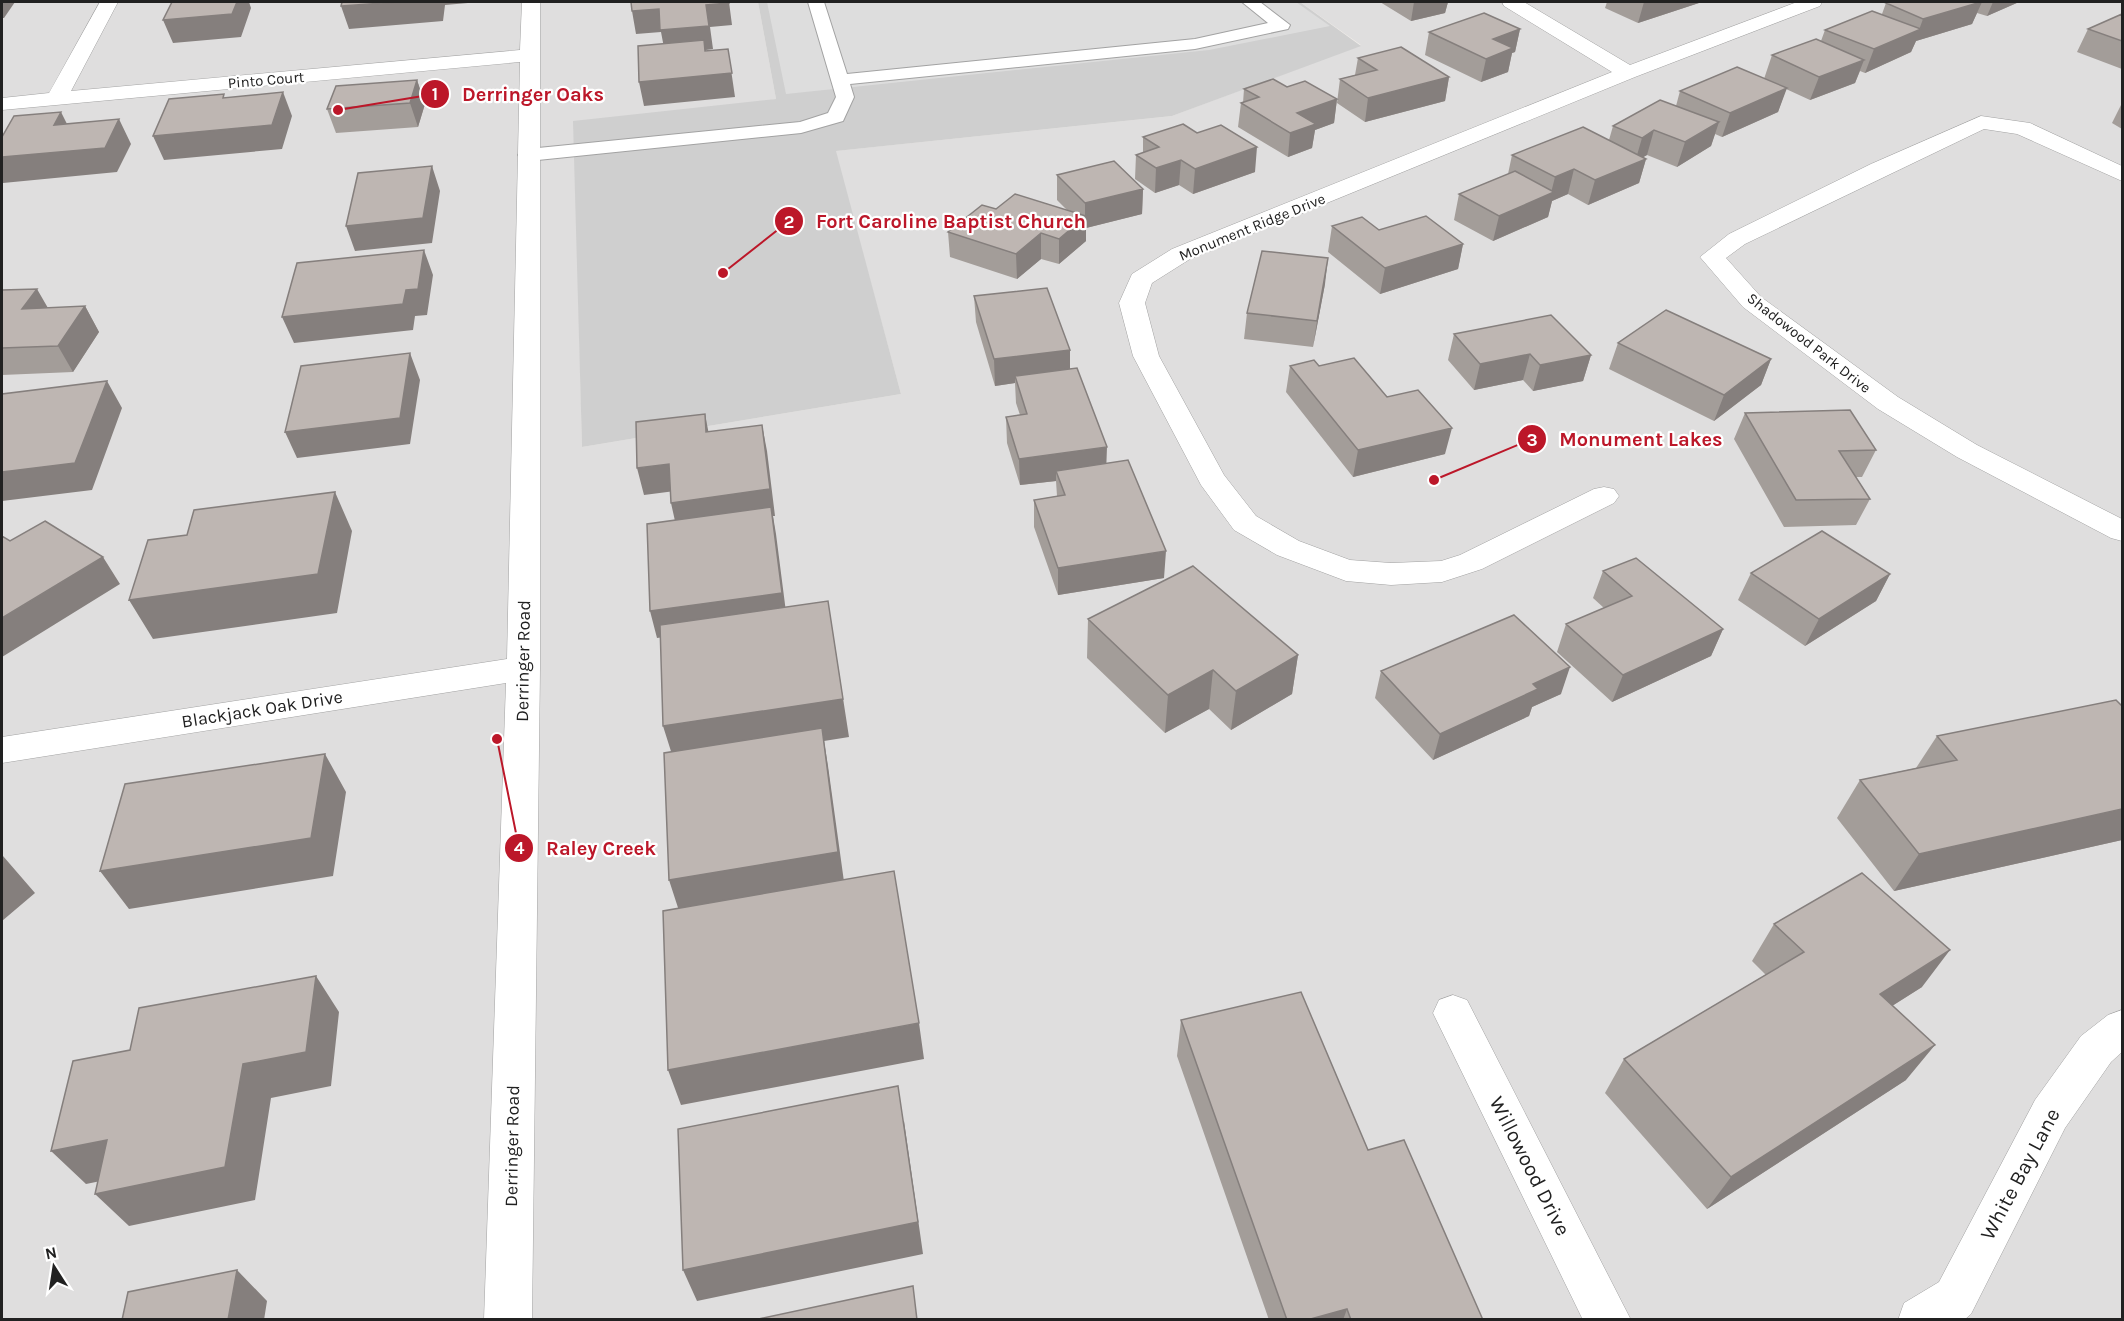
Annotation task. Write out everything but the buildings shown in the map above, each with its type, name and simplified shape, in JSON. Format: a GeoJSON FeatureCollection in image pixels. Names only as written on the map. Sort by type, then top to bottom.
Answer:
{"type":"FeatureCollection","features":[{"type":"Feature","properties":{"kind":"street"},"geometry":{"type":"LineString","coordinates":[[56,99],[109,2]]}},
{"type":"Feature","properties":{"kind":"street","name":"Derringer Road"},"geometry":{"type":"LineString","coordinates":[[508,1320],[523,668],[531,2]]}},
{"type":"Feature","properties":{"kind":"street"},"geometry":{"type":"LineString","coordinates":[[1511,2],[1628,73]]}},
{"type":"Feature","properties":{"kind":"street","name":"Monument Ridge Drive"},"geometry":{"type":"LineString","coordinates":[[1604,496],[1471,562],[1442,571],[1391,574],[1346,570],[1288,548],[1245,523],[1211,478],[1146,356],[1132,303],[1141,279],[1181,254],[1628,73],[1813,2]]}},
{"type":"Feature","properties":{"kind":"street","name":"Pinto Court"},"geometry":{"type":"LineString","coordinates":[[2,104],[530,55]]}},
{"type":"Feature","properties":{"kind":"street","name":"Shadowood Park Drive"},"geometry":{"type":"LineString","coordinates":[[2122,174],[2022,128],[1981,122],[1889,164],[1737,239],[1712,257],[1752,302],[1888,403],[1967,451],[2122,531]]}},
{"type":"Feature","properties":{"kind":"street","name":"Blackjack Oak Drive"},"geometry":{"type":"LineString","coordinates":[[2,750],[523,668]]}},
{"type":"Feature","properties":{"kind":"street","name":"Willowood Drive"},"geometry":{"type":"LineString","coordinates":[[1453,1013],[1608,1320]]}},
{"type":"Feature","properties":{"kind":"street","name":"White Bay Lane"},"geometry":{"type":"LineString","coordinates":[[1921,1320],[1955,1298],[2050,1114],[2096,1049],[2122,1028]]}},
{"type":"Feature","properties":{"kind":"lane"},"geometry":{"type":"LineString","coordinates":[[528,155],[801,127],[836,117],[845,97],[816,2]]}},
{"type":"Feature","properties":{"kind":"lane"},"geometry":{"type":"LineString","coordinates":[[840,80],[1195,44],[1282,25],[1250,2]]}},
{"type":"Feature","properties":{"kind":"shaded area"},"geometry":{"type":"Polygon","coordinates":[[[2,2],[758,2],[776,99],[575,146],[582,447],[901,394],[835,151],[1172,116],[1361,45],[1300,2],[2122,2],[2122,1319],[2,1320],[2,2]]]}},
{"type":"Feature","properties":{"kind":"shaded area"},"geometry":{"type":"Polygon","coordinates":[[[758,2],[1300,2],[1361,46],[1172,116],[836,151],[901,394],[582,447],[573,121],[776,99],[758,2]]]}},
{"type":"Feature","properties":{"kind":"shaded area"},"geometry":{"type":"Polygon","coordinates":[[[767,2],[1296,2],[1330,26],[1209,50],[786,94],[767,2]]]}},
{"type":"Feature","properties":{"kind":"place","name":"Derringer Oaks"},"geometry":{"type":"Point","coordinates":[338,110]}},
{"type":"Feature","properties":{"kind":"place","name":"Fort Caroline Baptist Church"},"geometry":{"type":"Point","coordinates":[723,273]}},
{"type":"Feature","properties":{"kind":"place","name":"Monument Lakes"},"geometry":{"type":"Point","coordinates":[1434,480]}},
{"type":"Feature","properties":{"kind":"place","name":"Raley Creek"},"geometry":{"type":"Point","coordinates":[497,739]}}]}
